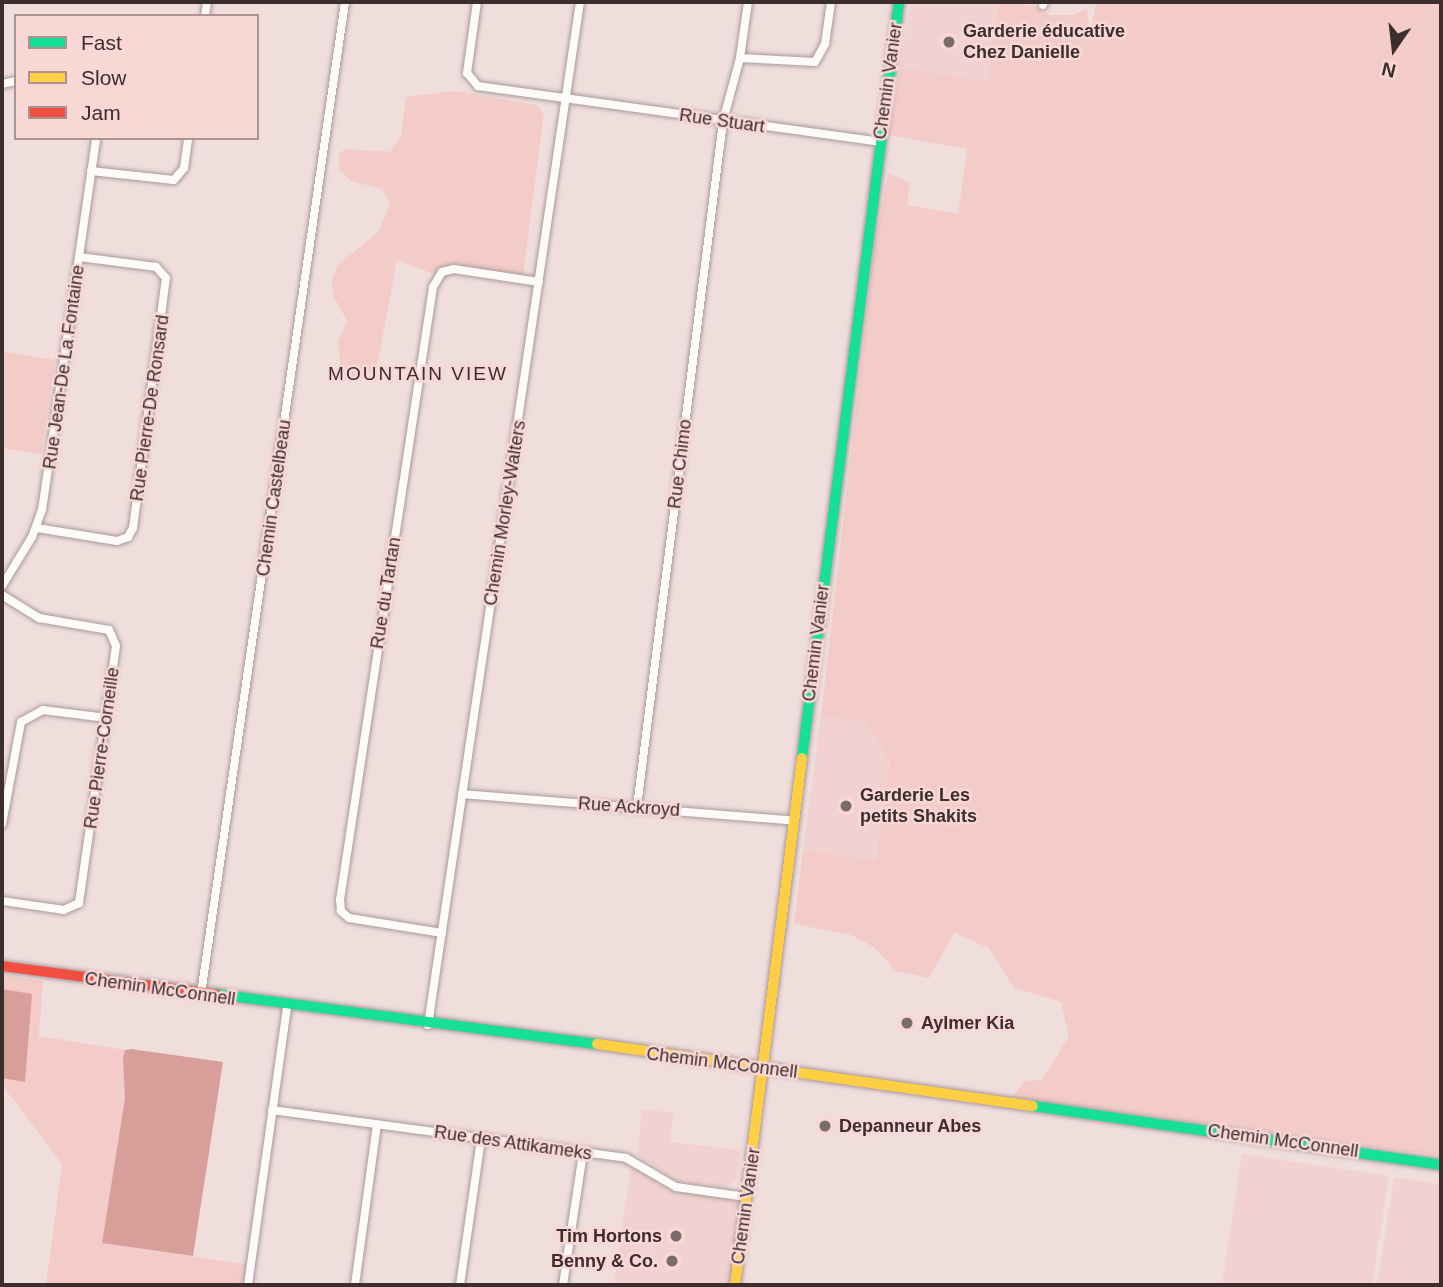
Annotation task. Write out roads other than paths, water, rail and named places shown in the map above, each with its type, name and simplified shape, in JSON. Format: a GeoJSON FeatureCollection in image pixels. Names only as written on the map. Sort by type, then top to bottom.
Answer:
{"type":"FeatureCollection","features":[{"type":"Feature","properties":{"kind":"street","name":"Chemin Castelbeau"},"geometry":{"type":"LineString","coordinates":[[201,994],[345,2]]}},
{"type":"Feature","properties":{"kind":"street","name":"Rue Stuart"},"geometry":{"type":"LineString","coordinates":[[477,2],[468,68],[470,81],[566,99],[878,142]]}},
{"type":"Feature","properties":{"kind":"street","name":"Chemin Morley-Walters"},"geometry":{"type":"LineString","coordinates":[[428,1025],[580,2]]}},
{"type":"Feature","properties":{"kind":"street","name":"Rue Chimo"},"geometry":{"type":"LineString","coordinates":[[637,807],[723,121],[740,58],[748,2]]}},
{"type":"Feature","properties":{"kind":"street"},"geometry":{"type":"LineString","coordinates":[[740,58],[815,62],[825,44],[831,2]]}},
{"type":"Feature","properties":{"kind":"street","name":"Chemin Vanier"},"geometry":{"type":"LineString","coordinates":[[735,1285],[878,142],[899,2]]}},
{"type":"Feature","properties":{"kind":"street","name":"Rue Jean-De La Fontaine"},"geometry":{"type":"LineString","coordinates":[[2,586],[37,528],[96,140]]}},
{"type":"Feature","properties":{"kind":"street"},"geometry":{"type":"LineString","coordinates":[[91,171],[174,180],[184,168],[188,140]]}},
{"type":"Feature","properties":{"kind":"street","name":"Rue Pierre-De Ronsard"},"geometry":{"type":"LineString","coordinates":[[37,528],[117,541],[128,537],[133,528],[166,278],[156,267],[80,257]]}},
{"type":"Feature","properties":{"kind":"street","name":"Rue du Tartan"},"geometry":{"type":"LineString","coordinates":[[442,933],[349,918],[341,911],[340,900],[433,287],[442,272],[454,269],[540,282]]}},
{"type":"Feature","properties":{"kind":"street","name":"Rue Pierre-Corneille"},"geometry":{"type":"LineString","coordinates":[[2,595],[39,618],[102,628],[113,635],[116,646],[79,903],[64,910],[2,901]]}},
{"type":"Feature","properties":{"kind":"street"},"geometry":{"type":"LineString","coordinates":[[2,824],[20,722],[43,710],[106,718]]}},
{"type":"Feature","properties":{"kind":"street","name":"Rue Ackroyd"},"geometry":{"type":"LineString","coordinates":[[462,794],[795,821]]}},
{"type":"Feature","properties":{"kind":"street","name":"Chemin McConnell"},"geometry":{"type":"LineString","coordinates":[[2,967],[764,1069],[1441,1165]]}},
{"type":"Feature","properties":{"kind":"street"},"geometry":{"type":"LineString","coordinates":[[248,1285],[288,1006]]}},
{"type":"Feature","properties":{"kind":"street","name":"Rue des Attikameks"},"geometry":{"type":"LineString","coordinates":[[272,1110],[636,1161],[676,1186],[746,1197]]}},
{"type":"Feature","properties":{"kind":"street"},"geometry":{"type":"LineString","coordinates":[[355,1285],[377,1124]]}},
{"type":"Feature","properties":{"kind":"street"},"geometry":{"type":"LineString","coordinates":[[460,1285],[481,1139]]}},
{"type":"Feature","properties":{"kind":"street"},"geometry":{"type":"LineString","coordinates":[[563,1285],[583,1153]]}},
{"type":"Feature","properties":{"kind":"place","name":"Garderie éducative Chez Danielle"},"geometry":{"type":"Point","coordinates":[949,42]}},
{"type":"Feature","properties":{"kind":"place","name":"Garderie Les petits Shakits"},"geometry":{"type":"Point","coordinates":[846,806]}},
{"type":"Feature","properties":{"kind":"place","name":"Aylmer Kia"},"geometry":{"type":"Point","coordinates":[907,1023]}},
{"type":"Feature","properties":{"kind":"place","name":"Depanneur Abes"},"geometry":{"type":"Point","coordinates":[825,1126]}},
{"type":"Feature","properties":{"kind":"place","name":"Tim Hortons"},"geometry":{"type":"Point","coordinates":[676,1236]}},
{"type":"Feature","properties":{"kind":"place","name":"Benny & Co."},"geometry":{"type":"Point","coordinates":[672,1261]}},
{"type":"Feature","properties":{"kind":"district","name":"MOUNTAIN VIEW"},"geometry":{"type":"Point","coordinates":[418,374]}}]}
